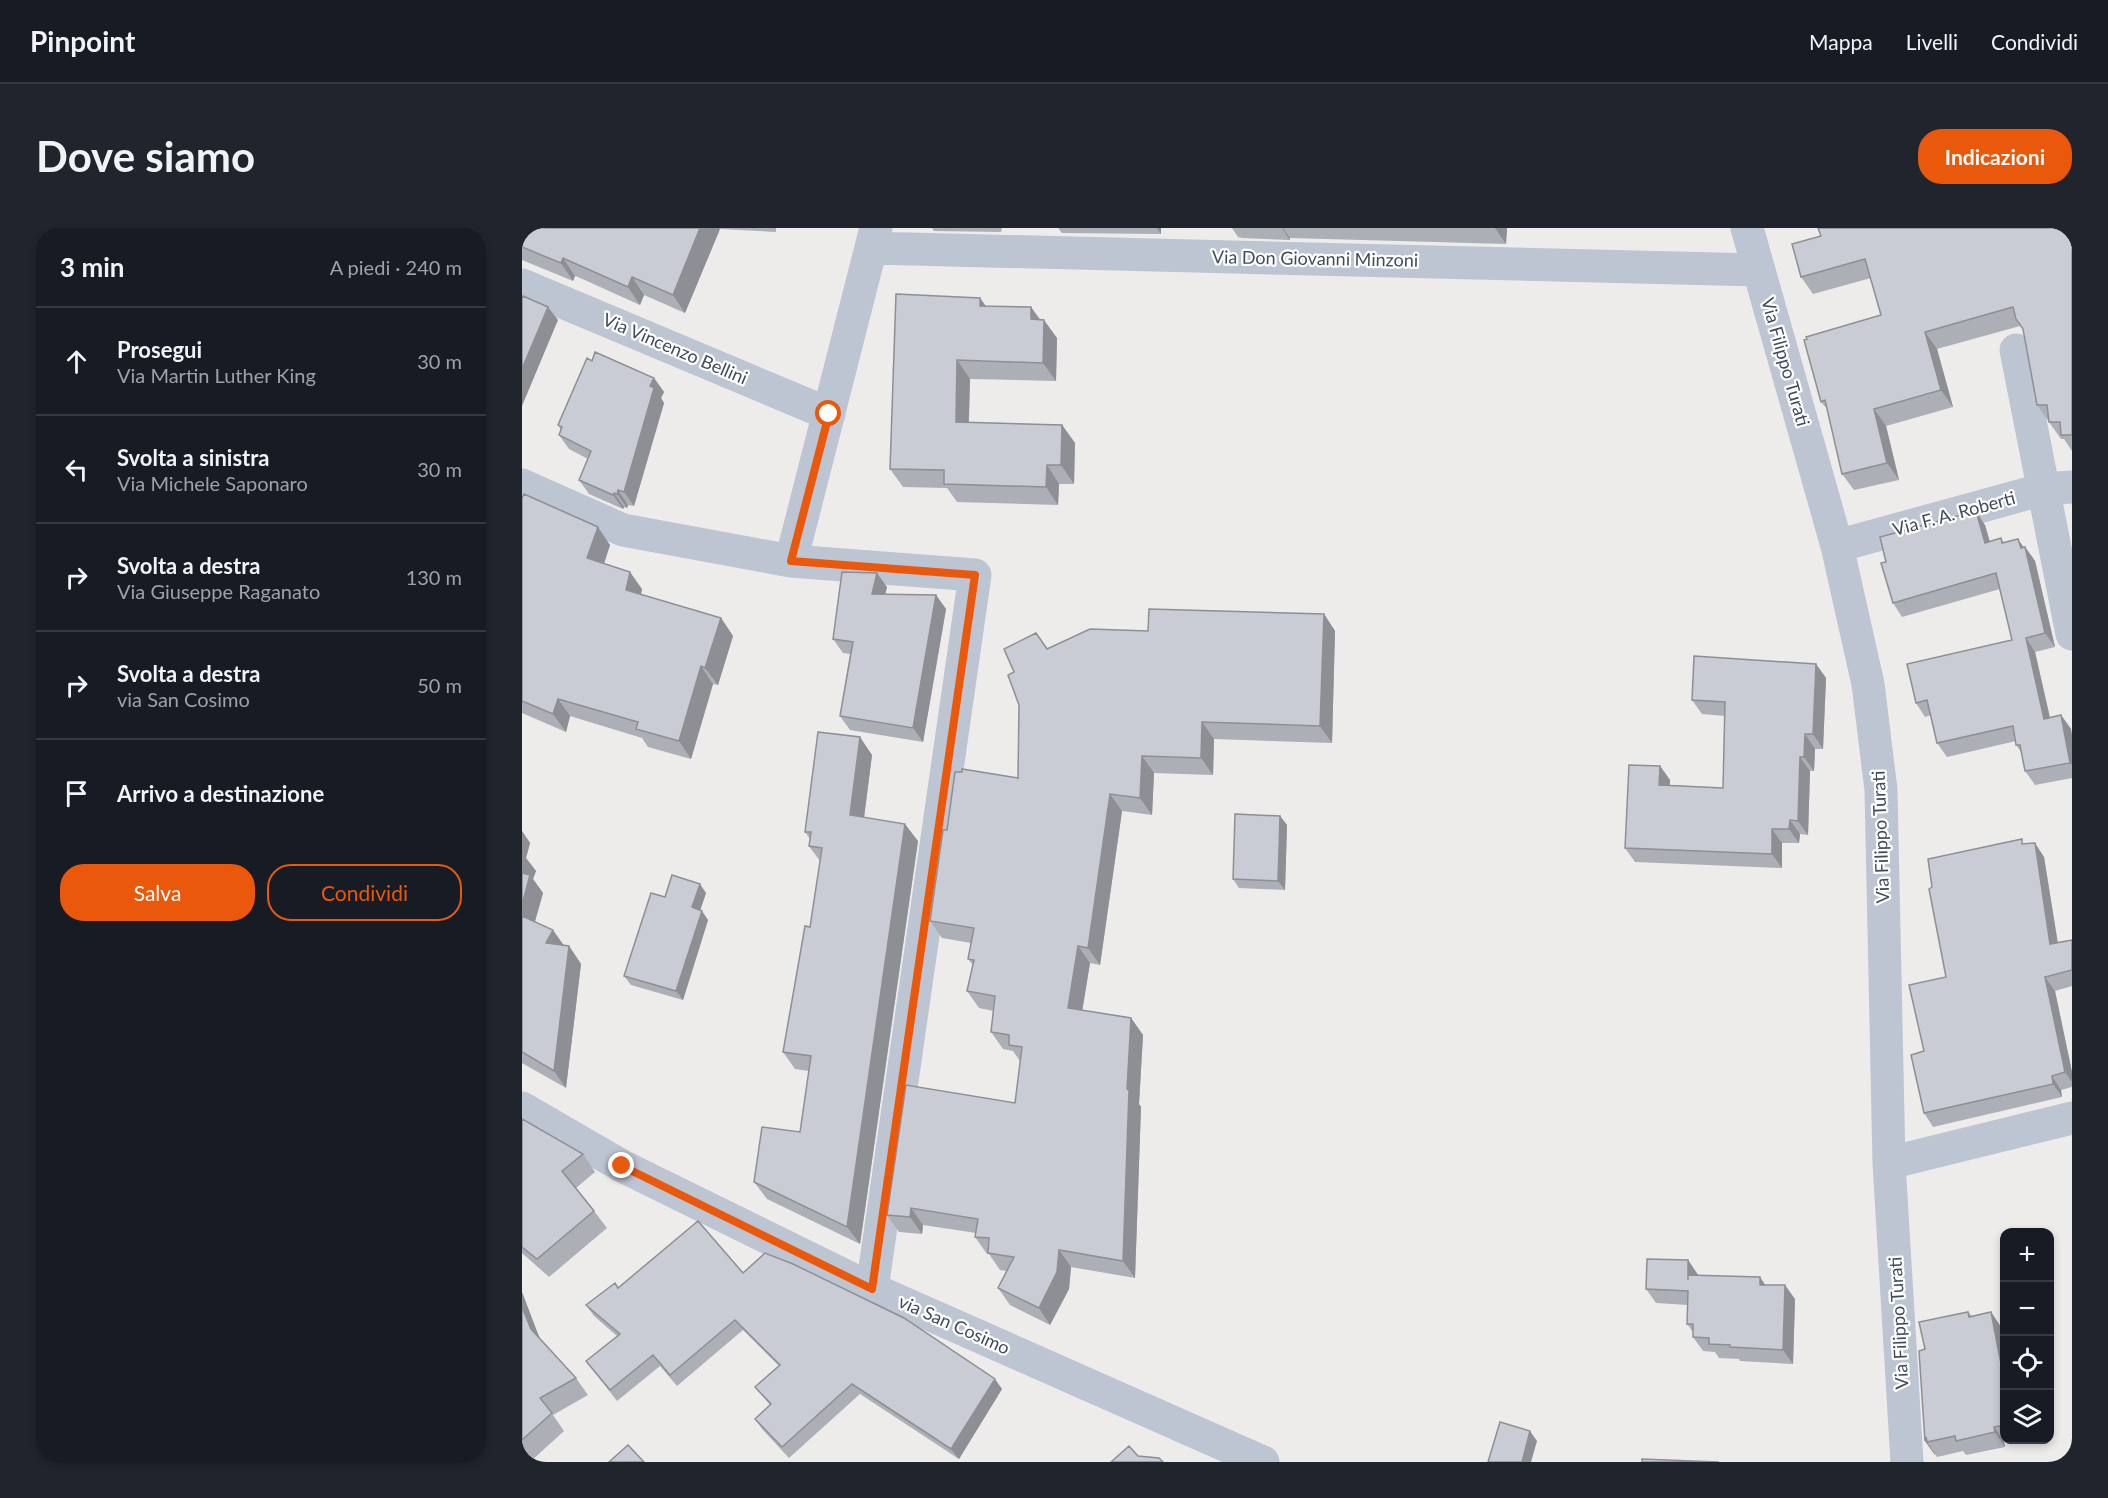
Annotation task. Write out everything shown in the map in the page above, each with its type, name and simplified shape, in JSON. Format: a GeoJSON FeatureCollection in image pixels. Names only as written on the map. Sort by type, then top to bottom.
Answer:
{"type":"FeatureCollection","features":[{"type":"Feature","properties":{"kind":"street","name":"Via Filippo Turati"},"geometry":{"type":"LineString","coordinates":[[1748,228],[1837,546],[1868,684],[1881,790],[1889,1163],[1906,1462]]}},
{"type":"Feature","properties":{"kind":"street","name":"Via Don Giovanni Minzoni"},"geometry":{"type":"LineString","coordinates":[[874,238],[1759,270]]}},
{"type":"Feature","properties":{"kind":"street"},"geometry":{"type":"LineString","coordinates":[[791,561],[874,238]]}},
{"type":"Feature","properties":{"kind":"street","name":"Via Vincenzo Bellini"},"geometry":{"type":"LineString","coordinates":[[522,285],[829,414]]}},
{"type":"Feature","properties":{"kind":"street"},"geometry":{"type":"LineString","coordinates":[[2016,350],[2058,488],[2072,634]]}},
{"type":"Feature","properties":{"kind":"street"},"geometry":{"type":"LineString","coordinates":[[522,485],[623,530],[791,561],[975,575],[872,1289]]}},
{"type":"Feature","properties":{"kind":"street","name":"Via F. A. Roberti"},"geometry":{"type":"LineString","coordinates":[[1837,546],[2058,488]]}},
{"type":"Feature","properties":{"kind":"street","name":"via San Cosimo"},"geometry":{"type":"LineString","coordinates":[[522,1108],[622,1166],[872,1289],[1263,1462]]}},
{"type":"Feature","properties":{"kind":"street"},"geometry":{"type":"LineString","coordinates":[[1889,1163],[2072,1118]]}},
{"type":"Feature","properties":{"kind":"building"},"geometry":{"type":"Polygon","coordinates":[[[522,228],[700,228],[673,295],[632,277],[628,287],[563,258],[561,263],[522,247],[522,228]]]}},
{"type":"Feature","properties":{"kind":"building"},"geometry":{"type":"Polygon","coordinates":[[[1818,228],[2072,228],[2072,435],[2061,435],[2060,422],[2049,422],[2047,405],[2037,405],[2023,329],[2016,319],[2013,307],[1925,332],[1941,390],[1874,409],[1887,463],[1842,474],[1825,400],[1821,402],[1804,340],[1807,339],[1806,337],[1881,315],[1865,259],[1801,277],[1792,244],[1821,236],[1818,228]]]}},
{"type":"Feature","properties":{"kind":"building"},"geometry":{"type":"Polygon","coordinates":[[[896,294],[980,298],[980,306],[1031,307],[1031,319],[1044,320],[1043,363],[957,360],[956,422],[1062,425],[1061,465],[1047,465],[1046,487],[944,484],[944,470],[890,469],[896,294]]]}},
{"type":"Feature","properties":{"kind":"building"},"geometry":{"type":"Polygon","coordinates":[[[523,296],[548,307],[522,369],[522,298],[523,296]]]}},
{"type":"Feature","properties":{"kind":"building"},"geometry":{"type":"Polygon","coordinates":[[[595,352],[654,378],[650,386],[654,388],[624,492],[618,490],[617,494],[613,495],[579,480],[591,451],[559,435],[562,427],[558,425],[587,358],[592,361],[595,352]]]}},
{"type":"Feature","properties":{"kind":"building"},"geometry":{"type":"Polygon","coordinates":[[[524,494],[598,527],[587,558],[630,572],[626,590],[721,618],[705,668],[701,666],[679,741],[636,729],[638,722],[558,699],[553,714],[522,701],[522,498],[524,494]]]}},
{"type":"Feature","properties":{"kind":"building"},"geometry":{"type":"Polygon","coordinates":[[[1976,511],[1985,543],[2001,538],[2002,543],[2018,539],[2021,548],[2025,547],[2045,633],[2026,638],[2044,719],[2061,715],[2070,763],[2025,771],[2020,745],[2016,745],[2013,726],[1937,743],[1927,700],[1916,703],[1907,664],[2012,640],[1996,573],[1893,603],[1881,563],[1886,562],[1880,537],[1976,511]]]}},
{"type":"Feature","properties":{"kind":"building"},"geometry":{"type":"Polygon","coordinates":[[[842,572],[877,573],[872,594],[936,595],[913,728],[840,716],[853,642],[833,639],[842,572]]]}},
{"type":"Feature","properties":{"kind":"building"},"geometry":{"type":"Polygon","coordinates":[[[1149,609],[1324,614],[1320,726],[1202,722],[1201,758],[1142,756],[1140,798],[1110,794],[1088,948],[1078,946],[1068,1008],[1131,1018],[1123,1261],[1059,1250],[1057,1272],[1039,1308],[998,1288],[1014,1257],[988,1253],[989,1238],[975,1237],[978,1219],[911,1208],[910,1217],[887,1215],[906,1085],[1015,1103],[1022,1047],[1009,1045],[1009,1035],[991,1032],[995,996],[967,991],[974,960],[968,959],[974,928],[930,921],[943,830],[947,830],[955,772],[962,772],[962,769],[1018,778],[1019,705],[1008,675],[1014,672],[1004,649],[1036,633],[1047,649],[1090,629],[1148,631],[1149,609]]]}},
{"type":"Feature","properties":{"kind":"building"},"geometry":{"type":"Polygon","coordinates":[[[1694,656],[1816,664],[1813,734],[1805,734],[1804,757],[1800,757],[1798,821],[1790,820],[1789,829],[1772,829],[1772,854],[1625,848],[1629,765],[1660,766],[1659,785],[1723,788],[1725,702],[1692,700],[1694,656]]]}},
{"type":"Feature","properties":{"kind":"building"},"geometry":{"type":"Polygon","coordinates":[[[818,732],[860,737],[850,815],[905,824],[847,1227],[754,1182],[762,1127],[800,1132],[811,1056],[783,1052],[805,926],[810,927],[822,848],[809,846],[811,832],[805,832],[818,732]]]}},
{"type":"Feature","properties":{"kind":"building"},"geometry":{"type":"Polygon","coordinates":[[[1235,814],[1280,816],[1278,881],[1233,879],[1235,814]]]}},
{"type":"Feature","properties":{"kind":"building"},"geometry":{"type":"Polygon","coordinates":[[[2022,839],[2022,844],[2035,843],[2050,944],[2072,940],[2072,970],[2045,977],[2065,1072],[2052,1076],[2053,1084],[1924,1113],[1911,1055],[1924,1051],[1909,985],[1946,977],[1929,889],[1932,887],[1928,859],[2022,839]]]}},
{"type":"Feature","properties":{"kind":"building"},"geometry":{"type":"Polygon","coordinates":[[[522,873],[530,875],[522,905],[522,873]]]}},
{"type":"Feature","properties":{"kind":"building"},"geometry":{"type":"Polygon","coordinates":[[[672,875],[700,884],[692,907],[702,911],[676,991],[624,976],[651,893],[665,897],[672,875]]]}},
{"type":"Feature","properties":{"kind":"building"},"geometry":{"type":"Polygon","coordinates":[[[522,916],[553,930],[546,943],[569,946],[554,1071],[522,1052],[522,916]]]}},
{"type":"Feature","properties":{"kind":"building"},"geometry":{"type":"Polygon","coordinates":[[[522,1119],[583,1154],[562,1171],[594,1211],[537,1259],[522,1247],[522,1119]]]}},
{"type":"Feature","properties":{"kind":"building"},"geometry":{"type":"Polygon","coordinates":[[[698,1221],[743,1273],[765,1253],[793,1264],[904,1318],[995,1379],[951,1449],[852,1384],[782,1447],[755,1419],[771,1404],[755,1387],[780,1365],[735,1320],[670,1375],[653,1355],[610,1390],[586,1361],[620,1334],[586,1305],[615,1283],[618,1288],[698,1221]]]}},
{"type":"Feature","properties":{"kind":"building"},"geometry":{"type":"Polygon","coordinates":[[[1647,1259],[1688,1260],[1688,1275],[1760,1277],[1760,1285],[1785,1285],[1783,1350],[1709,1344],[1709,1338],[1693,1337],[1693,1324],[1687,1324],[1688,1291],[1646,1289],[1647,1259]]]}},
{"type":"Feature","properties":{"kind":"building"},"geometry":{"type":"Polygon","coordinates":[[[522,1307],[531,1329],[576,1378],[540,1398],[552,1413],[522,1440],[522,1307]]]}},
{"type":"Feature","properties":{"kind":"building"},"geometry":{"type":"Polygon","coordinates":[[[1968,1312],[1969,1317],[1991,1312],[2000,1358],[2000,1426],[1994,1427],[1995,1432],[1956,1441],[1955,1436],[1927,1442],[1926,1437],[1925,1441],[1919,1351],[1925,1349],[1919,1322],[1968,1312]]]}},
{"type":"Feature","properties":{"kind":"building"},"geometry":{"type":"Polygon","coordinates":[[[1500,1422],[1530,1431],[1522,1462],[1488,1462],[1500,1422]]]}},
{"type":"Feature","properties":{"kind":"building"},"geometry":{"type":"Polygon","coordinates":[[[628,1445],[644,1462],[609,1462],[628,1445]]]}},
{"type":"Feature","properties":{"kind":"building"},"geometry":{"type":"Polygon","coordinates":[[[1129,1446],[1138,1456],[1159,1458],[1163,1462],[1111,1462],[1129,1446]]]}},
{"type":"Feature","properties":{"kind":"building"},"geometry":{"type":"Polygon","coordinates":[[[1642,1459],[1719,1462],[1642,1462],[1642,1459]]]}},
{"type":"Feature","properties":{"kind":"route"},"geometry":{"type":"LineString","coordinates":[[622,1166],[872,1289],[975,575],[791,561],[829,414]]}}]}
